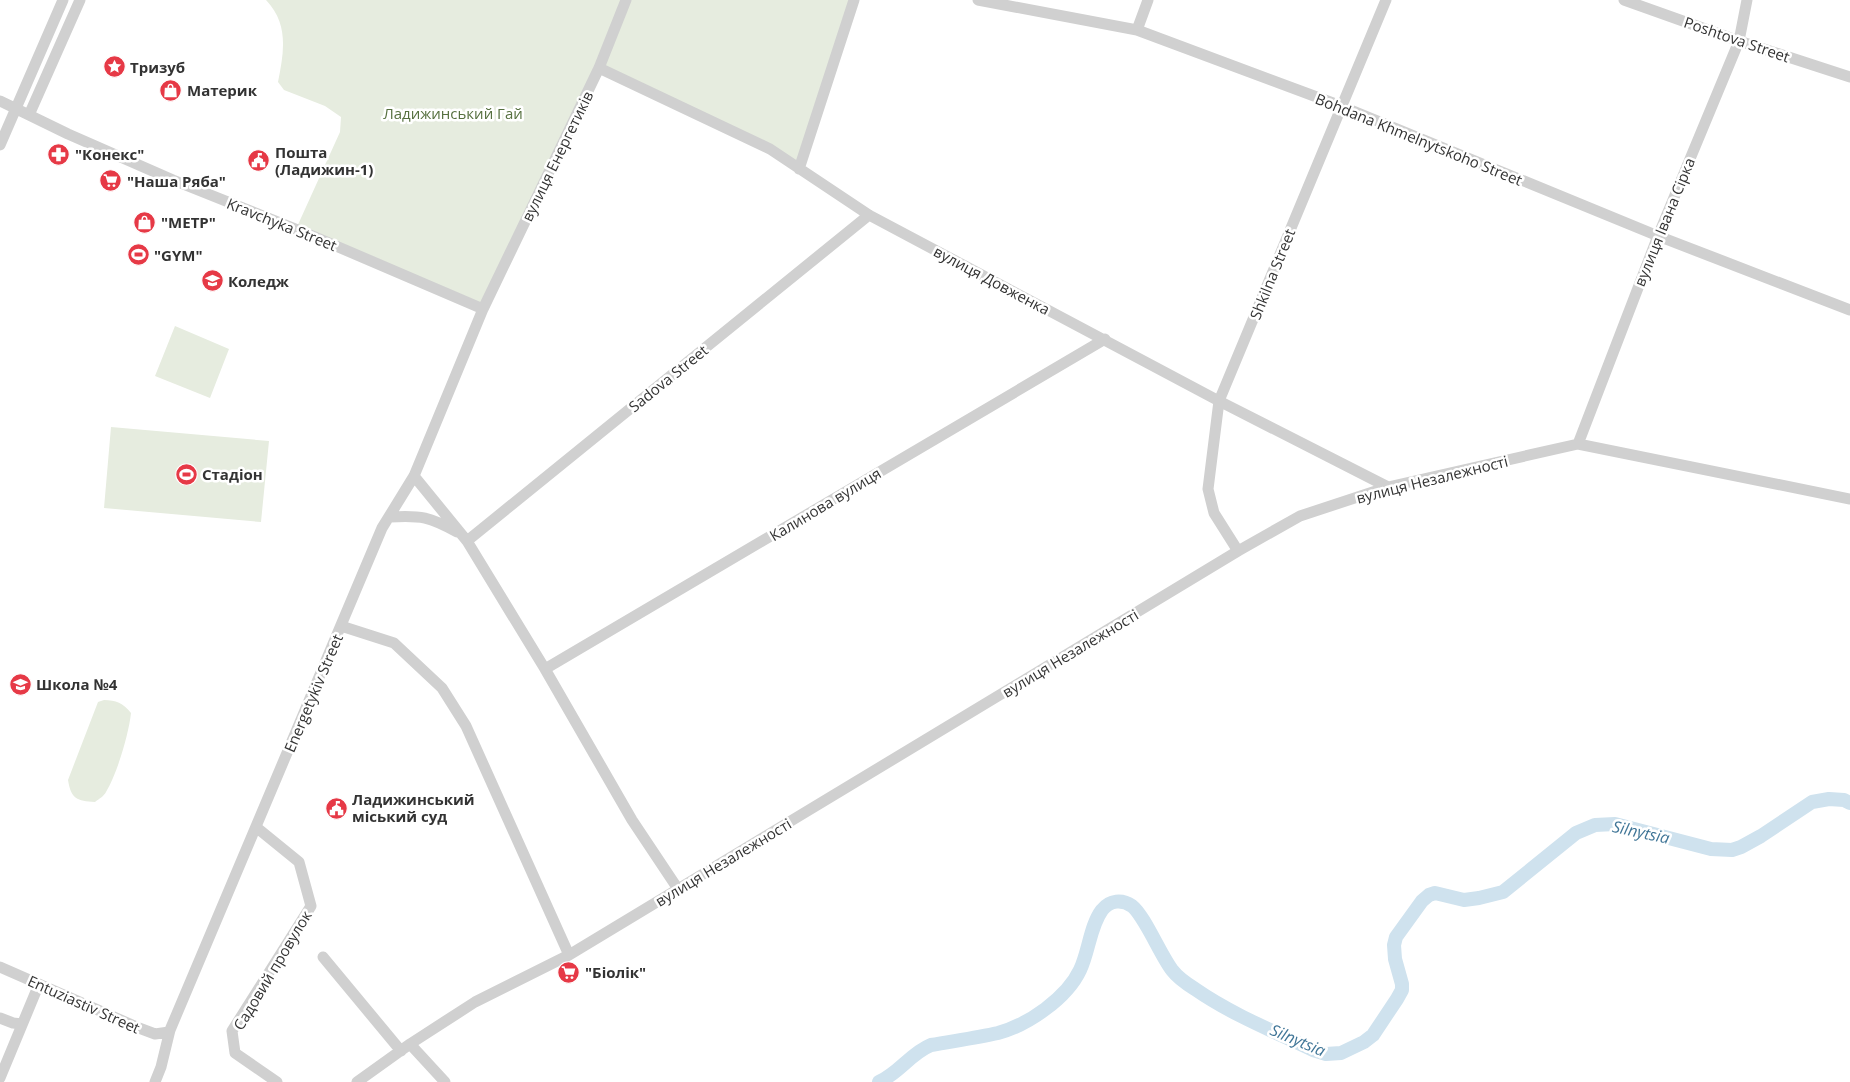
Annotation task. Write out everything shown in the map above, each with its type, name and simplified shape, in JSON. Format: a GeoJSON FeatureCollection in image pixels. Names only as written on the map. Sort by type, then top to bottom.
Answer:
{"type":"FeatureCollection","features":[{"type":"Feature","properties":{"kind":"street"},"geometry":{"type":"LineString","coordinates":[[0,145],[64,0]]}},
{"type":"Feature","properties":{"kind":"street"},"geometry":{"type":"LineString","coordinates":[[29,115],[80,0]]}},
{"type":"Feature","properties":{"kind":"street","name":"вулиця Енергетиків"},"geometry":{"type":"LineString","coordinates":[[483,309],[599,68],[626,0]]}},
{"type":"Feature","properties":{"kind":"street"},"geometry":{"type":"LineString","coordinates":[[799,169],[854,0]]}},
{"type":"Feature","properties":{"kind":"street","name":"Bohdana Khmelnytskoho Street"},"geometry":{"type":"LineString","coordinates":[[978,0],[1138,30],[1341,106],[1658,236],[1850,310]]}},
{"type":"Feature","properties":{"kind":"street"},"geometry":{"type":"LineString","coordinates":[[1138,30],[1148,0]]}},
{"type":"Feature","properties":{"kind":"street","name":"Shkilna Street"},"geometry":{"type":"LineString","coordinates":[[1238,551],[1214,513],[1208,489],[1219,401],[1386,0]]}},
{"type":"Feature","properties":{"kind":"street","name":"Poshtova Street"},"geometry":{"type":"LineString","coordinates":[[1624,0],[1738,41],[1850,77]]}},
{"type":"Feature","properties":{"kind":"street","name":"вулиця Івана Сірка"},"geometry":{"type":"LineString","coordinates":[[1578,444],[1658,236],[1738,41],[1746,0]]}},
{"type":"Feature","properties":{"kind":"street","name":"вулиця Довженка"},"geometry":{"type":"LineString","coordinates":[[599,68],[770,149],[869,215],[1219,401],[1388,487]]}},
{"type":"Feature","properties":{"kind":"street","name":"Kravchyka Street"},"geometry":{"type":"LineString","coordinates":[[0,101],[16,107],[68,134],[173,180],[308,234],[483,309]]}},
{"type":"Feature","properties":{"kind":"street","name":"Sadova Street"},"geometry":{"type":"LineString","coordinates":[[464,537],[869,215]]}},
{"type":"Feature","properties":{"kind":"street","name":"Energetykiv Street"},"geometry":{"type":"LineString","coordinates":[[155,1082],[161,1067],[169,1032],[382,528],[414,476],[483,309]]}},
{"type":"Feature","properties":{"kind":"street","name":"Калинова вулиця"},"geometry":{"type":"LineString","coordinates":[[545,669],[1105,339]]}},
{"type":"Feature","properties":{"kind":"street","name":"вулиця Незалежності"},"geometry":{"type":"LineString","coordinates":[[357,1082],[475,1002],[569,954],[1238,551],[1300,516],[1388,487],[1578,444],[1850,499]]}},
{"type":"Feature","properties":{"kind":"street"},"geometry":{"type":"LineString","coordinates":[[414,476],[464,537],[545,669],[632,820],[678,889]]}},
{"type":"Feature","properties":{"kind":"street"},"geometry":{"type":"LineString","coordinates":[[390,517],[409,516],[433,519],[464,537]]}},
{"type":"Feature","properties":{"kind":"street"},"geometry":{"type":"LineString","coordinates":[[341,626],[394,643],[442,688],[466,726],[569,954]]}},
{"type":"Feature","properties":{"kind":"street","name":"Садовий провулок"},"geometry":{"type":"LineString","coordinates":[[256,827],[299,862],[311,906],[232,1031],[235,1052],[277,1082]]}},
{"type":"Feature","properties":{"kind":"street"},"geometry":{"type":"LineString","coordinates":[[323,958],[406,1048],[444,1082]]}},
{"type":"Feature","properties":{"kind":"street","name":"Entuziastiv Street"},"geometry":{"type":"LineString","coordinates":[[0,967],[139,1028],[155,1034],[169,1032]]}},
{"type":"Feature","properties":{"kind":"street"},"geometry":{"type":"LineString","coordinates":[[0,1078],[39,984]]}},
{"type":"Feature","properties":{"kind":"street"},"geometry":{"type":"LineString","coordinates":[[0,1018],[22,1024]]}},
{"type":"Feature","properties":{"kind":"green space","name":"Ладижинський Гай"},"geometry":{"type":"Polygon","coordinates":[[[266,0],[854,0],[799,169],[599,69],[483,309],[296,229],[340,132],[341,117],[325,106],[284,90],[278,82],[283,39],[278,19],[266,0]]]}},
{"type":"Feature","properties":{"kind":"green space"},"geometry":{"type":"Polygon","coordinates":[[[175,326],[229,349],[210,398],[155,376],[175,326]]]}},
{"type":"Feature","properties":{"kind":"green space","name":"Стадіон"},"geometry":{"type":"Polygon","coordinates":[[[111,427],[269,441],[261,522],[104,508],[111,427]]]}},
{"type":"Feature","properties":{"kind":"green space"},"geometry":{"type":"Polygon","coordinates":[[[104,700],[116,701],[131,713],[125,742],[110,784],[103,796],[95,802],[79,800],[73,795],[68,780],[98,702],[104,700]]]}},
{"type":"Feature","properties":{"kind":"waterway","name":"Silnytsia"},"geometry":{"type":"LineString","coordinates":[[879,1082],[893,1074],[917,1053],[931,1045],[998,1033],[1022,1024],[1045,1009],[1066,991],[1074,980],[1083,963],[1098,916],[1112,902],[1124,902],[1137,911],[1172,970],[1189,985],[1238,1014],[1313,1050],[1326,1054],[1341,1053],[1364,1042],[1373,1035],[1397,999],[1402,990],[1402,984],[1395,959],[1394,945],[1396,937],[1422,901],[1429,895],[1435,893],[1464,900],[1503,892],[1576,833],[1595,825],[1615,824],[1711,849],[1732,850],[1761,836],[1812,802],[1829,799],[1844,800],[1850,803]]}},
{"type":"Feature","properties":{"kind":"place","name":"Тризуб"},"geometry":{"type":"Point","coordinates":[114,67]}},
{"type":"Feature","properties":{"kind":"place","name":"Материк"},"geometry":{"type":"Point","coordinates":[171,90]}},
{"type":"Feature","properties":{"kind":"place","name":"\"Конекс\""},"geometry":{"type":"Point","coordinates":[59,154]}},
{"type":"Feature","properties":{"kind":"place","name":"Пошта (Ладижин-1)"},"geometry":{"type":"Point","coordinates":[259,161]}},
{"type":"Feature","properties":{"kind":"place","name":"\"Наша Ряба\""},"geometry":{"type":"Point","coordinates":[111,181]}},
{"type":"Feature","properties":{"kind":"place","name":"\"МЕТР\""},"geometry":{"type":"Point","coordinates":[145,222]}},
{"type":"Feature","properties":{"kind":"place","name":"\"GYM\""},"geometry":{"type":"Point","coordinates":[138,255]}},
{"type":"Feature","properties":{"kind":"place","name":"Коледж"},"geometry":{"type":"Point","coordinates":[212,281]}},
{"type":"Feature","properties":{"kind":"place","name":"Стадіон"},"geometry":{"type":"Point","coordinates":[186,474]}},
{"type":"Feature","properties":{"kind":"place","name":"Школа №4"},"geometry":{"type":"Point","coordinates":[20,684]}},
{"type":"Feature","properties":{"kind":"place","name":"Ладижинський міський суд"},"geometry":{"type":"Point","coordinates":[336,808]}},
{"type":"Feature","properties":{"kind":"place","name":"\"Біолік\""},"geometry":{"type":"Point","coordinates":[569,972]}}]}
